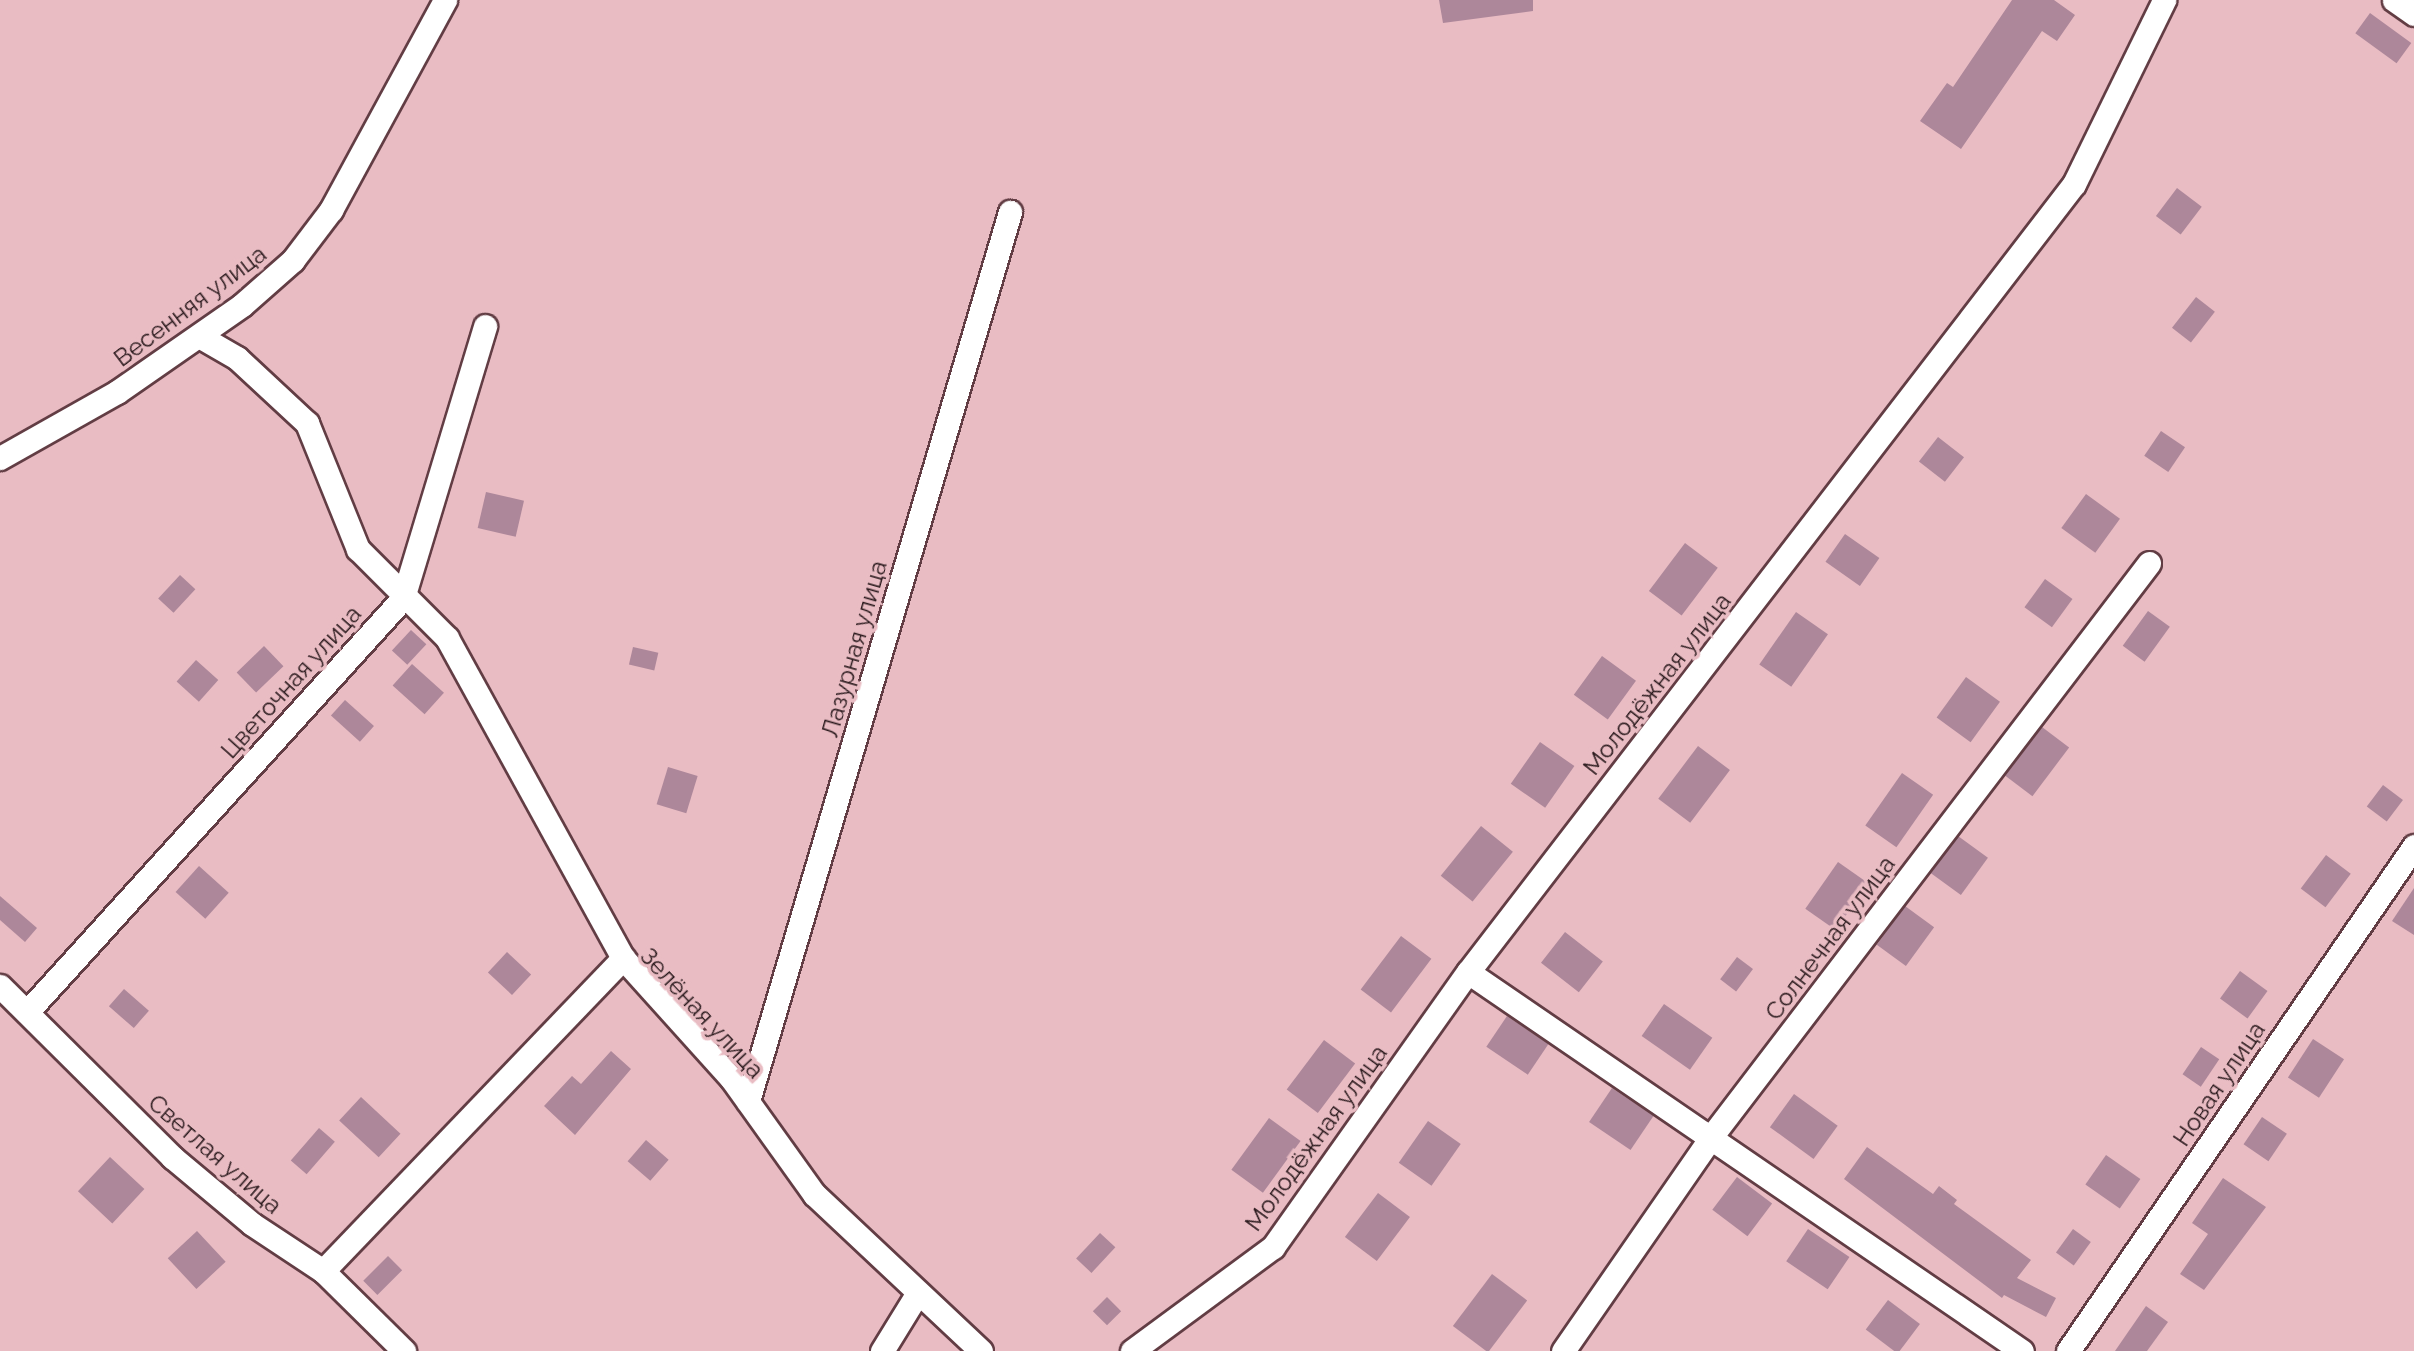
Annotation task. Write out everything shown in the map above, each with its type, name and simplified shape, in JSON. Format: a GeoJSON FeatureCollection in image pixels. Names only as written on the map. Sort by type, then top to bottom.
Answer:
{"type":"FeatureCollection","features":[{"type":"Feature","properties":{"kind":"street","name":"Весенняя улица"},"geometry":{"type":"LineString","coordinates":[[0,458],[117,392],[199,336],[293,260],[331,210],[445,0]]}},
{"type":"Feature","properties":{"kind":"street","name":"Молодёжная улица"},"geometry":{"type":"LineString","coordinates":[[1132,1351],[1273,1247],[1468,972],[2074,184],[2164,0]]}},
{"type":"Feature","properties":{"kind":"street"},"geometry":{"type":"LineString","coordinates":[[2394,0],[2414,14]]}},
{"type":"Feature","properties":{"kind":"street","name":"Лазурная улица"},"geometry":{"type":"LineString","coordinates":[[748,1101],[1010,212]]}},
{"type":"Feature","properties":{"kind":"street","name":"Цветочная улица"},"geometry":{"type":"LineString","coordinates":[[27,1012],[403,598],[485,326]]}},
{"type":"Feature","properties":{"kind":"street"},"geometry":{"type":"LineString","coordinates":[[199,336],[237,358],[307,423],[358,548],[403,598],[447,638],[623,958]]}},
{"type":"Feature","properties":{"kind":"street","name":"Солнечная улица"},"geometry":{"type":"LineString","coordinates":[[1563,1351],[1711,1138],[2148,563]]}},
{"type":"Feature","properties":{"kind":"street","name":"Новая улица"},"geometry":{"type":"LineString","coordinates":[[2068,1351],[2414,846]]}},
{"type":"Feature","properties":{"kind":"street","name":"Зелёная улица"},"geometry":{"type":"LineString","coordinates":[[323,1271],[623,958],[748,1101],[814,1194],[916,1294]]}},
{"type":"Feature","properties":{"kind":"street"},"geometry":{"type":"LineString","coordinates":[[1468,972],[2022,1351]]}},
{"type":"Feature","properties":{"kind":"street","name":"Светлая улица"},"geometry":{"type":"LineString","coordinates":[[0,986],[172,1157],[252,1224],[323,1271],[404,1351]]}},
{"type":"Feature","properties":{"kind":"street"},"geometry":{"type":"LineString","coordinates":[[882,1351],[916,1294],[981,1351]]}},
{"type":"Feature","properties":{"kind":"building"},"geometry":{"type":"Polygon","coordinates":[[[1439,0],[1533,0],[1533,11],[1443,23],[1439,0]]]}},
{"type":"Feature","properties":{"kind":"building"},"geometry":{"type":"Polygon","coordinates":[[[2012,0],[2054,0],[2075,15],[2057,41],[2042,31],[1961,149],[1920,121],[1947,83],[1953,87],[2012,0]]]}},
{"type":"Feature","properties":{"kind":"building"},"geometry":{"type":"Polygon","coordinates":[[[2370,13],[2411,43],[2397,63],[2355,33],[2370,13]]]}},
{"type":"Feature","properties":{"kind":"building"},"geometry":{"type":"Polygon","coordinates":[[[2177,188],[2202,207],[2181,235],[2156,216],[2177,188]]]}},
{"type":"Feature","properties":{"kind":"building"},"geometry":{"type":"Polygon","coordinates":[[[2196,297],[2215,312],[2191,343],[2172,328],[2196,297]]]}},
{"type":"Feature","properties":{"kind":"building"},"geometry":{"type":"Polygon","coordinates":[[[2161,431],[2185,447],[2168,472],[2144,456],[2161,431]]]}},
{"type":"Feature","properties":{"kind":"building"},"geometry":{"type":"Polygon","coordinates":[[[1938,437],[1964,457],[1945,482],[1919,461],[1938,437]]]}},
{"type":"Feature","properties":{"kind":"building"},"geometry":{"type":"Polygon","coordinates":[[[486,492],[524,501],[516,537],[478,528],[486,492]]]}},
{"type":"Feature","properties":{"kind":"building"},"geometry":{"type":"Polygon","coordinates":[[[2086,494],[2120,519],[2095,553],[2061,528],[2086,494]]]}},
{"type":"Feature","properties":{"kind":"building"},"geometry":{"type":"Polygon","coordinates":[[[1845,534],[1879,558],[1860,586],[1825,562],[1845,534]]]}},
{"type":"Feature","properties":{"kind":"building"},"geometry":{"type":"Polygon","coordinates":[[[1685,543],[1718,568],[1682,616],[1649,591],[1685,543]]]}},
{"type":"Feature","properties":{"kind":"building"},"geometry":{"type":"Polygon","coordinates":[[[180,575],[195,589],[174,613],[158,598],[180,575]]]}},
{"type":"Feature","properties":{"kind":"building"},"geometry":{"type":"Polygon","coordinates":[[[2045,579],[2073,599],[2052,627],[2024,607],[2045,579]]]}},
{"type":"Feature","properties":{"kind":"building"},"geometry":{"type":"Polygon","coordinates":[[[2148,611],[2170,627],[2145,662],[2123,646],[2148,611]]]}},
{"type":"Feature","properties":{"kind":"building"},"geometry":{"type":"Polygon","coordinates":[[[1796,612],[1828,634],[1791,687],[1759,664],[1796,612]]]}},
{"type":"Feature","properties":{"kind":"building"},"geometry":{"type":"Polygon","coordinates":[[[411,630],[426,644],[407,665],[392,650],[411,630]]]}},
{"type":"Feature","properties":{"kind":"building"},"geometry":{"type":"Polygon","coordinates":[[[264,646],[283,666],[256,693],[237,672],[264,646]]]}},
{"type":"Feature","properties":{"kind":"building"},"geometry":{"type":"Polygon","coordinates":[[[633,647],[658,653],[654,670],[629,665],[633,647]]]}},
{"type":"Feature","properties":{"kind":"building"},"geometry":{"type":"Polygon","coordinates":[[[1602,656],[1636,681],[1608,720],[1574,695],[1602,656]]]}},
{"type":"Feature","properties":{"kind":"building"},"geometry":{"type":"Polygon","coordinates":[[[196,660],[218,680],[199,702],[177,682],[196,660]]]}},
{"type":"Feature","properties":{"kind":"building"},"geometry":{"type":"Polygon","coordinates":[[[412,664],[444,693],[425,714],[393,686],[412,664]]]}},
{"type":"Feature","properties":{"kind":"building"},"geometry":{"type":"Polygon","coordinates":[[[1966,677],[2000,702],[1971,742],[1937,717],[1966,677]]]}},
{"type":"Feature","properties":{"kind":"building"},"geometry":{"type":"Polygon","coordinates":[[[345,700],[374,726],[360,742],[331,716],[345,700]]]}},
{"type":"Feature","properties":{"kind":"building"},"geometry":{"type":"Polygon","coordinates":[[[2042,727],[2069,747],[2032,796],[2005,776],[2042,727]]]}},
{"type":"Feature","properties":{"kind":"building"},"geometry":{"type":"Polygon","coordinates":[[[1540,742],[1574,766],[1545,808],[1511,784],[1540,742]]]}},
{"type":"Feature","properties":{"kind":"building"},"geometry":{"type":"Polygon","coordinates":[[[1698,746],[1730,770],[1690,823],[1658,799],[1698,746]]]}},
{"type":"Feature","properties":{"kind":"building"},"geometry":{"type":"Polygon","coordinates":[[[668,767],[698,776],[686,813],[657,804],[668,767]]]}},
{"type":"Feature","properties":{"kind":"building"},"geometry":{"type":"Polygon","coordinates":[[[1902,773],[1933,795],[1896,847],[1865,825],[1902,773]]]}},
{"type":"Feature","properties":{"kind":"building"},"geometry":{"type":"Polygon","coordinates":[[[2383,785],[2403,800],[2387,822],[2367,807],[2383,785]]]}},
{"type":"Feature","properties":{"kind":"building"},"geometry":{"type":"Polygon","coordinates":[[[1481,826],[1513,852],[1473,902],[1441,876],[1481,826]]]}},
{"type":"Feature","properties":{"kind":"building"},"geometry":{"type":"Polygon","coordinates":[[[1958,836],[1988,858],[1961,895],[1931,873],[1958,836]]]}},
{"type":"Feature","properties":{"kind":"building"},"geometry":{"type":"Polygon","coordinates":[[[2326,855],[2351,874],[2325,907],[2301,889],[2326,855]]]}},
{"type":"Feature","properties":{"kind":"building"},"geometry":{"type":"Polygon","coordinates":[[[1838,862],[1868,883],[1836,930],[1805,909],[1838,862]]]}},
{"type":"Feature","properties":{"kind":"building"},"geometry":{"type":"Polygon","coordinates":[[[199,866],[229,893],[205,919],[176,892],[199,866]]]}},
{"type":"Feature","properties":{"kind":"building"},"geometry":{"type":"Polygon","coordinates":[[[2414,888],[2414,935],[2392,921],[2414,888]]]}},
{"type":"Feature","properties":{"kind":"building"},"geometry":{"type":"Polygon","coordinates":[[[0,896],[37,928],[25,942],[0,920],[0,896]]]}},
{"type":"Feature","properties":{"kind":"building"},"geometry":{"type":"Polygon","coordinates":[[[1905,906],[1934,927],[1906,966],[1877,945],[1905,906]]]}},
{"type":"Feature","properties":{"kind":"building"},"geometry":{"type":"Polygon","coordinates":[[[1565,932],[1603,962],[1579,992],[1541,963],[1565,932]]]}},
{"type":"Feature","properties":{"kind":"building"},"geometry":{"type":"Polygon","coordinates":[[[1401,936],[1431,959],[1391,1012],[1361,990],[1401,936]]]}},
{"type":"Feature","properties":{"kind":"building"},"geometry":{"type":"Polygon","coordinates":[[[507,952],[531,975],[512,995],[488,972],[507,952]]]}},
{"type":"Feature","properties":{"kind":"building"},"geometry":{"type":"Polygon","coordinates":[[[1737,957],[1753,969],[1736,991],[1720,979],[1737,957]]]}},
{"type":"Feature","properties":{"kind":"building"},"geometry":{"type":"Polygon","coordinates":[[[2240,971],[2268,991],[2248,1018],[2220,999],[2240,971]]]}},
{"type":"Feature","properties":{"kind":"building"},"geometry":{"type":"Polygon","coordinates":[[[124,989],[149,1011],[134,1028],[109,1006],[124,989]]]}},
{"type":"Feature","properties":{"kind":"building"},"geometry":{"type":"Polygon","coordinates":[[[1664,1004],[1712,1038],[1690,1070],[1642,1036],[1664,1004]]]}},
{"type":"Feature","properties":{"kind":"building"},"geometry":{"type":"Polygon","coordinates":[[[1507,1016],[1548,1044],[1528,1075],[1486,1047],[1507,1016]]]}},
{"type":"Feature","properties":{"kind":"building"},"geometry":{"type":"Polygon","coordinates":[[[2313,1039],[2344,1059],[2319,1098],[2288,1078],[2313,1039]]]}},
{"type":"Feature","properties":{"kind":"building"},"geometry":{"type":"Polygon","coordinates":[[[1324,1040],[1355,1063],[1318,1113],[1287,1090],[1324,1040]]]}},
{"type":"Feature","properties":{"kind":"building"},"geometry":{"type":"Polygon","coordinates":[[[2201,1047],[2219,1059],[2201,1087],[2183,1074],[2201,1047]]]}},
{"type":"Feature","properties":{"kind":"building"},"geometry":{"type":"Polygon","coordinates":[[[611,1051],[631,1069],[575,1135],[544,1106],[572,1076],[581,1084],[611,1051]]]}},
{"type":"Feature","properties":{"kind":"building"},"geometry":{"type":"Polygon","coordinates":[[[1612,1088],[1653,1116],[1631,1150],[1589,1122],[1612,1088]]]}},
{"type":"Feature","properties":{"kind":"building"},"geometry":{"type":"Polygon","coordinates":[[[1794,1094],[1838,1126],[1814,1159],[1770,1127],[1794,1094]]]}},
{"type":"Feature","properties":{"kind":"building"},"geometry":{"type":"Polygon","coordinates":[[[361,1097],[400,1134],[379,1157],[339,1120],[361,1097]]]}},
{"type":"Feature","properties":{"kind":"building"},"geometry":{"type":"Polygon","coordinates":[[[2262,1117],[2287,1134],[2268,1161],[2244,1144],[2262,1117]]]}},
{"type":"Feature","properties":{"kind":"building"},"geometry":{"type":"Polygon","coordinates":[[[1269,1118],[1301,1141],[1263,1193],[1231,1170],[1269,1118]]]}},
{"type":"Feature","properties":{"kind":"building"},"geometry":{"type":"Polygon","coordinates":[[[1428,1121],[1461,1144],[1432,1186],[1399,1163],[1428,1121]]]}},
{"type":"Feature","properties":{"kind":"building"},"geometry":{"type":"Polygon","coordinates":[[[319,1128],[335,1142],[307,1174],[291,1160],[319,1128]]]}},
{"type":"Feature","properties":{"kind":"building"},"geometry":{"type":"Polygon","coordinates":[[[646,1140],[669,1160],[650,1181],[628,1161],[646,1140]]]}},
{"type":"Feature","properties":{"kind":"building"},"geometry":{"type":"Polygon","coordinates":[[[1867,1147],[1933,1194],[1939,1186],[1957,1200],[1954,1204],[2031,1260],[2017,1278],[2056,1298],[2046,1317],[2004,1295],[2002,1298],[1844,1179],[1867,1147]]]}},
{"type":"Feature","properties":{"kind":"building"},"geometry":{"type":"Polygon","coordinates":[[[2106,1155],[2140,1179],[2120,1209],[2085,1184],[2106,1155]]]}},
{"type":"Feature","properties":{"kind":"building"},"geometry":{"type":"Polygon","coordinates":[[[110,1157],[144,1189],[112,1223],[78,1191],[110,1157]]]}},
{"type":"Feature","properties":{"kind":"building"},"geometry":{"type":"Polygon","coordinates":[[[1737,1177],[1772,1203],[1747,1236],[1712,1210],[1737,1177]]]}},
{"type":"Feature","properties":{"kind":"building"},"geometry":{"type":"Polygon","coordinates":[[[2223,1178],[2266,1207],[2204,1290],[2180,1274],[2208,1234],[2192,1223],[2223,1178]]]}},
{"type":"Feature","properties":{"kind":"building"},"geometry":{"type":"Polygon","coordinates":[[[1378,1193],[1410,1217],[1377,1261],[1345,1237],[1378,1193]]]}},
{"type":"Feature","properties":{"kind":"building"},"geometry":{"type":"Polygon","coordinates":[[[1808,1229],[1849,1257],[1828,1289],[1786,1261],[1808,1229]]]}},
{"type":"Feature","properties":{"kind":"building"},"geometry":{"type":"Polygon","coordinates":[[[2073,1229],[2091,1242],[2074,1265],[2056,1252],[2073,1229]]]}},
{"type":"Feature","properties":{"kind":"building"},"geometry":{"type":"Polygon","coordinates":[[[197,1231],[226,1262],[196,1289],[168,1258],[197,1231]]]}},
{"type":"Feature","properties":{"kind":"building"},"geometry":{"type":"Polygon","coordinates":[[[1100,1233],[1115,1247],[1091,1273],[1076,1259],[1100,1233]]]}},
{"type":"Feature","properties":{"kind":"building"},"geometry":{"type":"Polygon","coordinates":[[[388,1256],[402,1270],[377,1295],[363,1281],[388,1256]]]}},
{"type":"Feature","properties":{"kind":"building"},"geometry":{"type":"Polygon","coordinates":[[[1492,1274],[1527,1300],[1489,1351],[1453,1326],[1492,1274]]]}},
{"type":"Feature","properties":{"kind":"building"},"geometry":{"type":"Polygon","coordinates":[[[1107,1297],[1121,1311],[1107,1325],[1093,1311],[1107,1297]]]}},
{"type":"Feature","properties":{"kind":"building"},"geometry":{"type":"Polygon","coordinates":[[[1888,1300],[1920,1324],[1900,1351],[1894,1351],[1866,1330],[1888,1300]]]}},
{"type":"Feature","properties":{"kind":"building"},"geometry":{"type":"Polygon","coordinates":[[[2146,1306],[2168,1322],[2147,1351],[2115,1351],[2146,1306]]]}}]}
